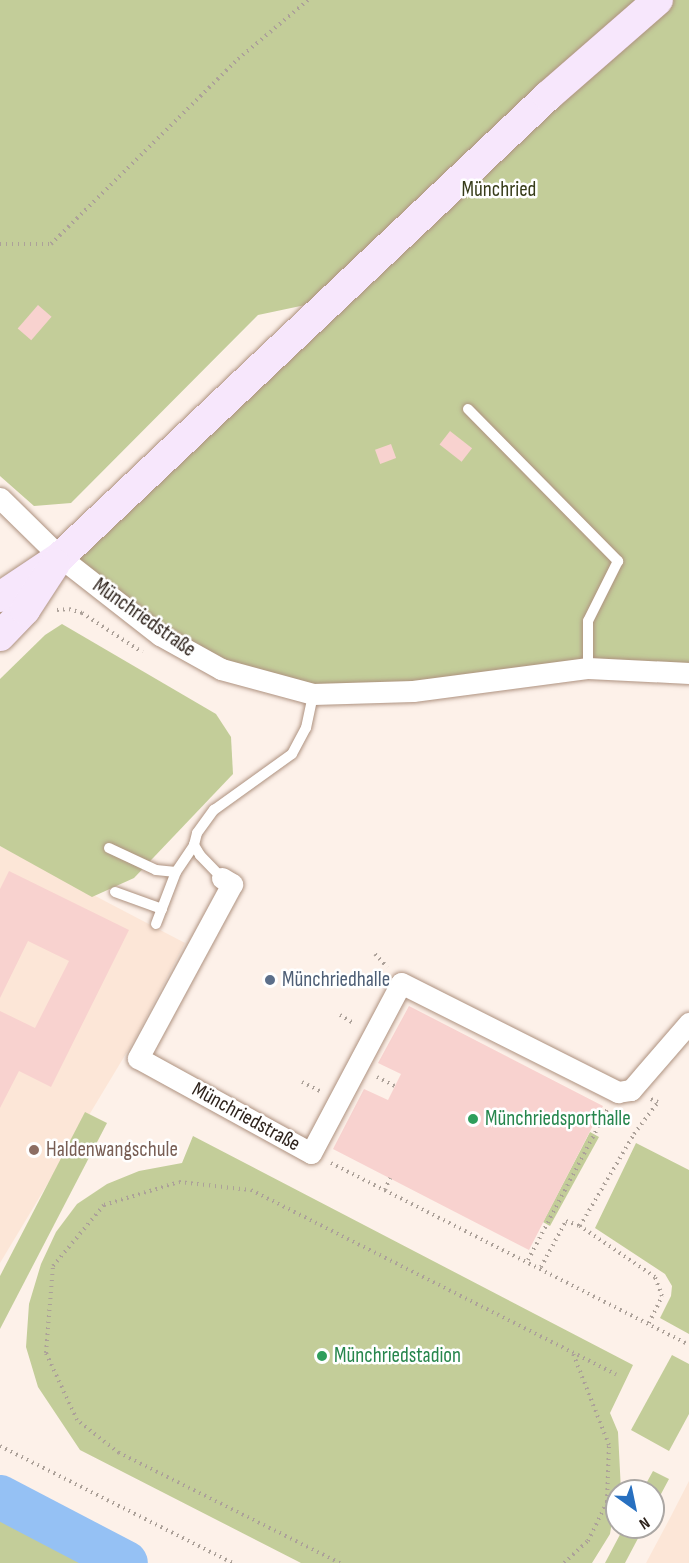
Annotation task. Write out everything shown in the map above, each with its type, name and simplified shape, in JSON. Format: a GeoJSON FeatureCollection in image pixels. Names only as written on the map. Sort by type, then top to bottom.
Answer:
{"type":"FeatureCollection","features":[{"type":"Feature","properties":{"kind":"main road"},"geometry":{"type":"LineString","coordinates":[[0,597],[60,557],[548,96],[658,0]]}},
{"type":"Feature","properties":{"kind":"main road"},"geometry":{"type":"LineString","coordinates":[[0,636],[26,610],[60,557]]}},
{"type":"Feature","properties":{"kind":"street","name":"Münchriedstraße"},"geometry":{"type":"LineString","coordinates":[[0,498],[60,557],[160,635],[221,669],[313,694],[413,691],[588,668],[689,673]]}},
{"type":"Feature","properties":{"kind":"street","name":"Münchriedstraße"},"geometry":{"type":"LineString","coordinates":[[222,878],[232,884],[138,1058],[311,1153],[400,982],[618,1092],[631,1090],[689,1023]]}},
{"type":"Feature","properties":{"kind":"lane"},"geometry":{"type":"LineString","coordinates":[[468,409],[618,561],[588,621],[588,668]]}},
{"type":"Feature","properties":{"kind":"lane"},"geometry":{"type":"LineString","coordinates":[[156,924],[176,872],[194,845],[197,833],[214,810],[292,754],[306,728],[313,694]]}},
{"type":"Feature","properties":{"kind":"lane","name":"Münchriedstraße"},"geometry":{"type":"LineString","coordinates":[[194,845],[222,878]]}},
{"type":"Feature","properties":{"kind":"lane"},"geometry":{"type":"LineString","coordinates":[[109,848],[156,870],[176,872]]}},
{"type":"Feature","properties":{"kind":"lane"},"geometry":{"type":"LineString","coordinates":[[116,891],[162,909]]}},
{"type":"Feature","properties":{"kind":"path"},"geometry":{"type":"LineString","coordinates":[[0,244],[51,244],[238,59],[308,0]]}},
{"type":"Feature","properties":{"kind":"path"},"geometry":{"type":"LineString","coordinates":[[580,1226],[634,1134],[658,1102]]}},
{"type":"Feature","properties":{"kind":"path"},"geometry":{"type":"LineString","coordinates":[[528,1260],[598,1126]]}},
{"type":"Feature","properties":{"kind":"path"},"geometry":{"type":"LineString","coordinates":[[311,1153],[528,1260],[689,1345]]}},
{"type":"Feature","properties":{"kind":"path"},"geometry":{"type":"LineString","coordinates":[[385,1190],[390,1178]]}},
{"type":"Feature","properties":{"kind":"path"},"geometry":{"type":"LineString","coordinates":[[340,1563],[119,1453],[77,1420],[46,1353],[53,1266],[104,1205],[179,1182],[251,1190],[616,1374]]}},
{"type":"Feature","properties":{"kind":"path"},"geometry":{"type":"LineString","coordinates":[[541,1267],[566,1221],[580,1226],[655,1277],[662,1296],[649,1323]]}},
{"type":"Feature","properties":{"kind":"path"},"geometry":{"type":"LineString","coordinates":[[564,1563],[588,1541],[607,1502],[608,1491],[609,1445],[572,1350]]}},
{"type":"Feature","properties":{"kind":"path"},"geometry":{"type":"LineString","coordinates":[[0,1446],[234,1563]]}},
{"type":"Feature","properties":{"kind":"shaded area","name":"Haldenwangschule"},"geometry":{"type":"Polygon","coordinates":[[[0,846],[185,943],[136,1037],[0,1263],[0,846]]]}},
{"type":"Feature","properties":{"kind":"shaded area"},"geometry":{"type":"Polygon","coordinates":[[[689,1481],[689,1563],[646,1563],[659,1539],[665,1539],[665,1527],[689,1481]]]}},
{"type":"Feature","properties":{"kind":"green space","name":"Münchried"},"geometry":{"type":"Polygon","coordinates":[[[0,0],[689,0],[689,673],[313,694],[221,669],[60,557],[329,300],[258,315],[71,503],[34,506],[0,476],[0,0]]]}},
{"type":"Feature","properties":{"kind":"green space"},"geometry":{"type":"Polygon","coordinates":[[[62,624],[216,714],[231,737],[233,774],[134,878],[92,897],[0,846],[0,679],[45,635],[62,624]]]}},
{"type":"Feature","properties":{"kind":"green space"},"geometry":{"type":"Polygon","coordinates":[[[85,1112],[107,1123],[0,1329],[0,1276],[85,1112]]]}},
{"type":"Feature","properties":{"kind":"green space"},"geometry":{"type":"Polygon","coordinates":[[[590,1132],[599,1137],[550,1226],[543,1222],[590,1132]]]}},
{"type":"Feature","properties":{"kind":"green space","name":"Münchriedstadion"},"geometry":{"type":"Polygon","coordinates":[[[193,1136],[633,1365],[610,1413],[618,1432],[620,1479],[605,1479],[605,1539],[607,1539],[592,1563],[301,1563],[80,1450],[38,1387],[26,1347],[29,1304],[41,1264],[56,1232],[77,1204],[107,1184],[139,1171],[182,1163],[193,1136]]]}},
{"type":"Feature","properties":{"kind":"green space"},"geometry":{"type":"Polygon","coordinates":[[[636,1143],[689,1170],[689,1334],[660,1318],[671,1296],[672,1286],[665,1274],[595,1228],[636,1143]]]}},
{"type":"Feature","properties":{"kind":"green space"},"geometry":{"type":"Polygon","coordinates":[[[672,1355],[689,1364],[689,1414],[669,1451],[631,1430],[672,1355]]]}},
{"type":"Feature","properties":{"kind":"green space"},"geometry":{"type":"Polygon","coordinates":[[[653,1471],[669,1479],[665,1486],[665,1479],[649,1479],[653,1471]]]}},
{"type":"Feature","properties":{"kind":"green space"},"geometry":{"type":"Polygon","coordinates":[[[0,1497],[85,1541],[126,1563],[0,1563],[0,1497]]]}},
{"type":"Feature","properties":{"kind":"green space"},"geometry":{"type":"Polygon","coordinates":[[[618,1539],[638,1539],[625,1563],[605,1563],[618,1539]]]}},
{"type":"Feature","properties":{"kind":"building"},"geometry":{"type":"Polygon","coordinates":[[[38,305],[52,317],[31,340],[18,328],[38,305]]]}},
{"type":"Feature","properties":{"kind":"building"},"geometry":{"type":"Polygon","coordinates":[[[450,431],[472,448],[462,462],[440,444],[450,431]]]}},
{"type":"Feature","properties":{"kind":"building"},"geometry":{"type":"Polygon","coordinates":[[[391,444],[396,458],[380,464],[375,450],[391,444]]]}},
{"type":"Feature","properties":{"kind":"building"},"geometry":{"type":"Polygon","coordinates":[[[9,871],[129,930],[51,1087],[19,1071],[0,1108],[0,1011],[35,1028],[69,961],[28,941],[0,998],[0,889],[9,871]]]}},
{"type":"Feature","properties":{"kind":"building","name":"Münchriedsporthalle"},"geometry":{"type":"Polygon","coordinates":[[[409,1006],[603,1106],[529,1250],[333,1149],[364,1089],[388,1100],[401,1074],[378,1063],[409,1006]]]}},
{"type":"Feature","properties":{"kind":"waterway"},"geometry":{"type":"LineString","coordinates":[[0,1497],[126,1563]]}},
{"type":"Feature","properties":{"kind":"place","name":"Münchriedhalle"},"geometry":{"type":"Point","coordinates":[270,980]}},
{"type":"Feature","properties":{"kind":"place","name":"Münchriedsporthalle"},"geometry":{"type":"Point","coordinates":[473,1119]}},
{"type":"Feature","properties":{"kind":"place","name":"Haldenwangschule"},"geometry":{"type":"Point","coordinates":[34,1150]}},
{"type":"Feature","properties":{"kind":"place","name":"Münchriedstadion"},"geometry":{"type":"Point","coordinates":[322,1356]}}]}
